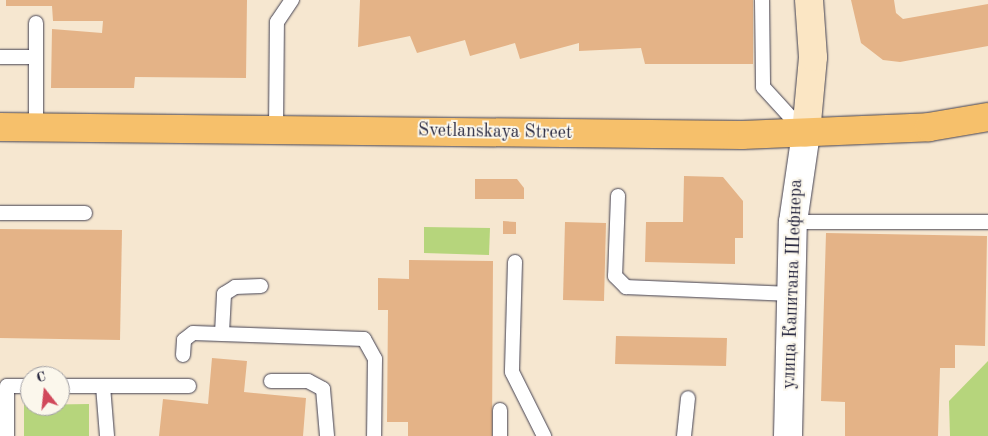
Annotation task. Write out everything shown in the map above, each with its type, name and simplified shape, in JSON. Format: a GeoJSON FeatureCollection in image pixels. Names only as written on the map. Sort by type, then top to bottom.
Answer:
{"type":"FeatureCollection","features":[{"type":"Feature","properties":{"kind":"main road"},"geometry":{"type":"LineString","coordinates":[[806,133],[813,57],[809,0]]}},
{"type":"Feature","properties":{"kind":"main road","name":"Svetlanskaya Street"},"geometry":{"type":"LineString","coordinates":[[0,127],[806,133],[929,127],[988,117]]}},
{"type":"Feature","properties":{"kind":"street","name":"улица Капитана Шефнера"},"geometry":{"type":"LineString","coordinates":[[788,436],[793,222],[806,133]]}},
{"type":"Feature","properties":{"kind":"lane"},"geometry":{"type":"LineString","coordinates":[[276,130],[277,22],[292,0]]}},
{"type":"Feature","properties":{"kind":"lane"},"geometry":{"type":"LineString","coordinates":[[762,0],[762,87],[806,133]]}},
{"type":"Feature","properties":{"kind":"lane"},"geometry":{"type":"LineString","coordinates":[[36,23],[36,127]]}},
{"type":"Feature","properties":{"kind":"lane"},"geometry":{"type":"LineString","coordinates":[[0,57],[36,57]]}},
{"type":"Feature","properties":{"kind":"lane"},"geometry":{"type":"LineString","coordinates":[[618,196],[615,276],[626,287],[791,294]]}},
{"type":"Feature","properties":{"kind":"lane"},"geometry":{"type":"LineString","coordinates":[[0,213],[85,214]]}},
{"type":"Feature","properties":{"kind":"lane"},"geometry":{"type":"LineString","coordinates":[[793,222],[988,222]]}},
{"type":"Feature","properties":{"kind":"lane"},"geometry":{"type":"LineString","coordinates":[[515,262],[512,372],[544,436]]}},
{"type":"Feature","properties":{"kind":"lane"},"geometry":{"type":"LineString","coordinates":[[222,333],[224,294],[235,287],[261,286]]}},
{"type":"Feature","properties":{"kind":"lane"},"geometry":{"type":"LineString","coordinates":[[184,355],[184,340],[193,333],[364,339],[375,359],[374,436]]}},
{"type":"Feature","properties":{"kind":"lane"},"geometry":{"type":"LineString","coordinates":[[271,381],[308,381],[323,389],[327,436]]}},
{"type":"Feature","properties":{"kind":"lane"},"geometry":{"type":"LineString","coordinates":[[8,436],[7,386],[20,386]]}},
{"type":"Feature","properties":{"kind":"lane"},"geometry":{"type":"LineString","coordinates":[[70,386],[189,386]]}},
{"type":"Feature","properties":{"kind":"lane"},"geometry":{"type":"LineString","coordinates":[[103,386],[107,436]]}},
{"type":"Feature","properties":{"kind":"lane"},"geometry":{"type":"LineString","coordinates":[[684,436],[688,398]]}},
{"type":"Feature","properties":{"kind":"lane"},"geometry":{"type":"LineString","coordinates":[[500,410],[500,436]]}},
{"type":"Feature","properties":{"kind":"green space"},"geometry":{"type":"Polygon","coordinates":[[[424,227],[490,228],[489,255],[424,253],[424,227]]]}},
{"type":"Feature","properties":{"kind":"green space"},"geometry":{"type":"Polygon","coordinates":[[[988,361],[988,436],[950,436],[949,401],[988,361]]]}},
{"type":"Feature","properties":{"kind":"green space"},"geometry":{"type":"Polygon","coordinates":[[[70,404],[89,404],[89,436],[24,436],[24,416],[70,416],[70,404]]]}},
{"type":"Feature","properties":{"kind":"building"},"geometry":{"type":"Polygon","coordinates":[[[6,0],[247,0],[246,78],[135,77],[134,88],[51,88],[52,29],[102,33],[103,21],[53,21],[52,6],[6,6],[6,0]]]}},
{"type":"Feature","properties":{"kind":"building"},"geometry":{"type":"Polygon","coordinates":[[[360,0],[753,0],[753,64],[645,64],[641,48],[579,51],[579,43],[520,59],[515,43],[470,56],[465,40],[417,53],[410,36],[358,47],[360,0]]]}},
{"type":"Feature","properties":{"kind":"building"},"geometry":{"type":"Polygon","coordinates":[[[851,0],[894,0],[896,13],[903,19],[988,4],[988,46],[900,62],[883,60],[861,43],[851,0]]]}},
{"type":"Feature","properties":{"kind":"building"},"geometry":{"type":"Polygon","coordinates":[[[684,176],[723,177],[743,201],[743,238],[735,238],[735,264],[645,262],[646,222],[683,222],[684,176]]]}},
{"type":"Feature","properties":{"kind":"building"},"geometry":{"type":"Polygon","coordinates":[[[475,179],[517,179],[524,188],[524,199],[475,199],[475,179]]]}},
{"type":"Feature","properties":{"kind":"building"},"geometry":{"type":"Polygon","coordinates":[[[503,221],[516,222],[516,234],[503,234],[503,221]]]}},
{"type":"Feature","properties":{"kind":"building"},"geometry":{"type":"Polygon","coordinates":[[[565,222],[606,223],[604,301],[563,300],[565,222]]]}},
{"type":"Feature","properties":{"kind":"building"},"geometry":{"type":"Polygon","coordinates":[[[0,229],[122,230],[120,340],[0,338],[0,229]]]}},
{"type":"Feature","properties":{"kind":"building"},"geometry":{"type":"Polygon","coordinates":[[[826,233],[987,236],[985,346],[955,345],[955,368],[940,368],[938,436],[845,436],[845,402],[821,401],[826,233]]]}},
{"type":"Feature","properties":{"kind":"building"},"geometry":{"type":"Polygon","coordinates":[[[409,260],[493,261],[492,436],[408,436],[408,422],[387,422],[388,310],[378,310],[378,278],[409,279],[409,260]]]}},
{"type":"Feature","properties":{"kind":"building"},"geometry":{"type":"Polygon","coordinates":[[[616,336],[727,338],[726,366],[615,364],[616,336]]]}},
{"type":"Feature","properties":{"kind":"building"},"geometry":{"type":"Polygon","coordinates":[[[212,358],[247,361],[244,392],[306,398],[303,436],[159,436],[163,399],[208,404],[212,358]]]}}]}
